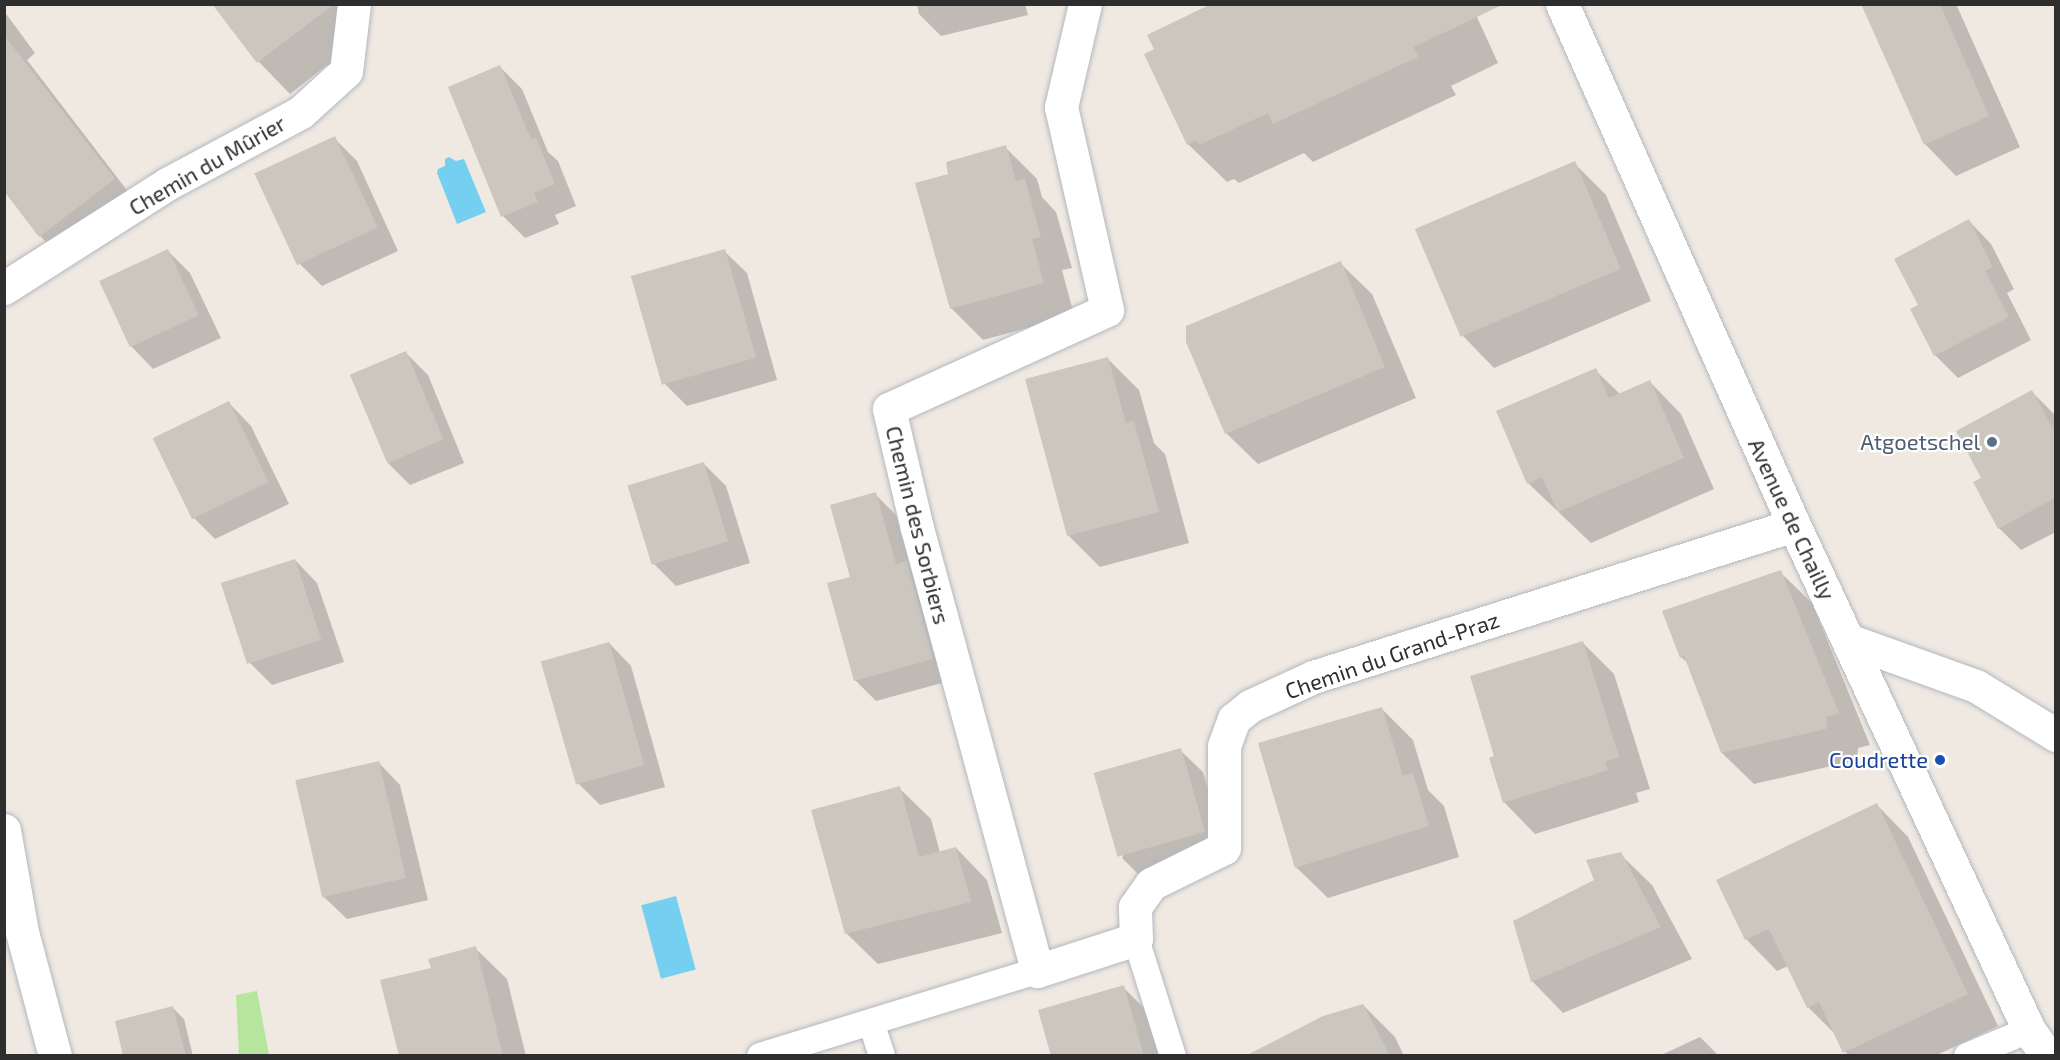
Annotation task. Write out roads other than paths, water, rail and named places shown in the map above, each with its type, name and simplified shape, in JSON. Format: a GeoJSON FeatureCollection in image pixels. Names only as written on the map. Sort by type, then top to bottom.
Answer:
{"type":"FeatureCollection","features":[{"type":"Feature","properties":{"kind":"street","name":"Chemin du Mûrier"},"geometry":{"type":"LineString","coordinates":[[4,288],[167,184],[301,112],[346,71],[354,4]]}},
{"type":"Feature","properties":{"kind":"street","name":"Chemin des Sorbiers"},"geometry":{"type":"LineString","coordinates":[[1037,971],[917,528],[889,409],[1107,310],[1061,107],[1085,4]]}},
{"type":"Feature","properties":{"kind":"street","name":"Avenue de Chailly"},"geometry":{"type":"LineString","coordinates":[[1562,4],[1794,525],[2038,1043]]}},
{"type":"Feature","properties":{"kind":"street","name":"Chemin du Grand-Praz"},"geometry":{"type":"LineString","coordinates":[[1136,939],[1135,907],[1151,884],[1224,848],[1224,746],[1234,719],[1250,706],[1313,677],[1794,525]]}},
{"type":"Feature","properties":{"kind":"street"},"geometry":{"type":"LineString","coordinates":[[1848,640],[1976,686],[2055,735]]}},
{"type":"Feature","properties":{"kind":"street"},"geometry":{"type":"LineString","coordinates":[[4,830],[13,935],[55,1056]]}},
{"type":"Feature","properties":{"kind":"street"},"geometry":{"type":"LineString","coordinates":[[1037,971],[1136,939]]}},
{"type":"Feature","properties":{"kind":"lane","name":"Chemin du Grand-Praz"},"geometry":{"type":"LineString","coordinates":[[1136,939],[1173,1056]]}},
{"type":"Feature","properties":{"kind":"lane"},"geometry":{"type":"LineString","coordinates":[[760,1056],[1037,971]]}},
{"type":"Feature","properties":{"kind":"lane"},"geometry":{"type":"LineString","coordinates":[[871,1022],[882,1056]]}},
{"type":"Feature","properties":{"kind":"lane","name":"Avenue de Chailly"},"geometry":{"type":"LineString","coordinates":[[1967,1056],[2038,1043]]}},
{"type":"Feature","properties":{"kind":"water"},"geometry":{"type":"Polygon","coordinates":[[[449,157],[456,161],[464,159],[486,212],[457,224],[437,173],[438,169],[445,166],[445,159],[449,157]]]}},
{"type":"Feature","properties":{"kind":"water"},"geometry":{"type":"Polygon","coordinates":[[[676,896],[696,969],[661,979],[641,905],[676,896]]]}},
{"type":"Feature","properties":{"kind":"place","name":"Atgoetschel"},"geometry":{"type":"Point","coordinates":[1992,442]}},
{"type":"Feature","properties":{"kind":"place","name":"Coudrette"},"geometry":{"type":"Point","coordinates":[1940,760]}}]}
